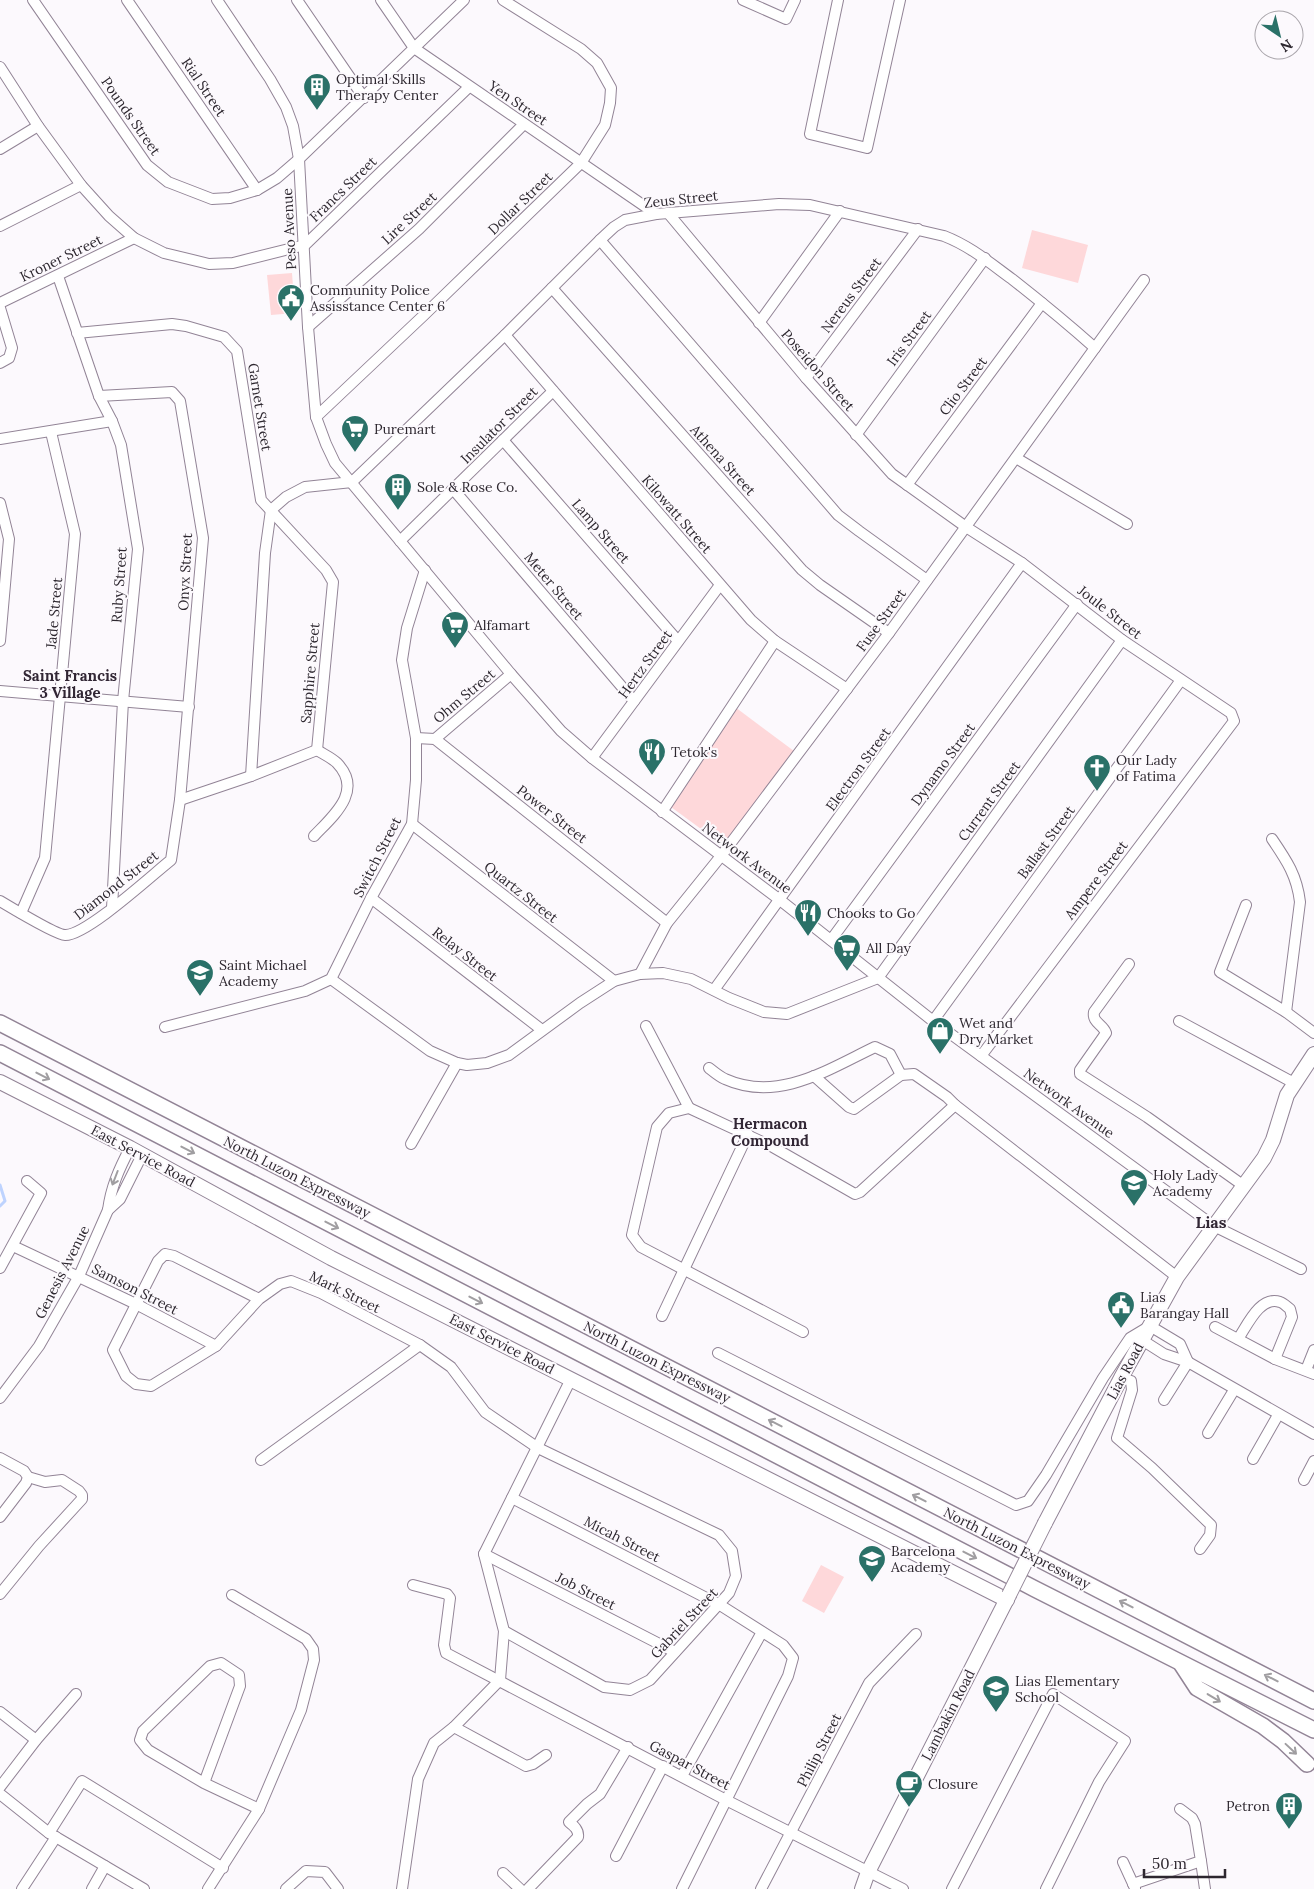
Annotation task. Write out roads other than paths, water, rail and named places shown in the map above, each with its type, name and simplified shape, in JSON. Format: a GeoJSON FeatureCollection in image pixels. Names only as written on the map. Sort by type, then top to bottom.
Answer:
{"type":"FeatureCollection","features":[{"type":"Feature","properties":{"kind":"highway","name":"North Luzon Expressway"},"geometry":{"type":"LineString","coordinates":[[0,1023],[1314,1701]]}},
{"type":"Feature","properties":{"kind":"highway","name":"North Luzon Expressway"},"geometry":{"type":"LineString","coordinates":[[0,1053],[1181,1664],[1314,1730]]}},
{"type":"Feature","properties":{"kind":"highway"},"geometry":{"type":"LineString","coordinates":[[1181,1664],[1197,1688],[1263,1726],[1283,1741],[1306,1764]]}},
{"type":"Feature","properties":{"kind":"main road","name":"Lias Road"},"geometry":{"type":"LineString","coordinates":[[1008,1597],[1121,1378],[1177,1278],[1264,1158],[1273,1140],[1287,1095],[1312,1062]]}},
{"type":"Feature","properties":{"kind":"main road","name":"East Service Road"},"geometry":{"type":"LineString","coordinates":[[0,1082],[136,1152],[332,1258],[1008,1597]]}},
{"type":"Feature","properties":{"kind":"main road","name":"Lambakin Road"},"geometry":{"type":"LineString","coordinates":[[862,1889],[868,1872],[1008,1597]]}},
{"type":"Feature","properties":{"kind":"street","name":"Pounds Street"},"geometry":{"type":"LineString","coordinates":[[33,0],[146,164],[168,182],[212,199],[230,198],[257,190],[277,178],[364,98],[464,0]]}},
{"type":"Feature","properties":{"kind":"street","name":"Rial Street"},"geometry":{"type":"LineString","coordinates":[[127,0],[257,190]]}},
{"type":"Feature","properties":{"kind":"street","name":"Peso Avenue"},"geometry":{"type":"LineString","coordinates":[[216,0],[270,79],[286,107],[293,126],[299,159],[308,327],[316,417],[335,462],[400,540]]}},
{"type":"Feature","properties":{"kind":"street"},"geometry":{"type":"LineString","coordinates":[[297,0],[364,98]]}},
{"type":"Feature","properties":{"kind":"street","name":"Yen Street"},"geometry":{"type":"LineString","coordinates":[[381,0],[414,48],[656,214]]}},
{"type":"Feature","properties":{"kind":"street","name":"Dollar Street"},"geometry":{"type":"LineString","coordinates":[[316,417],[581,163],[605,124],[611,88],[597,62],[581,49],[503,0]]}},
{"type":"Feature","properties":{"kind":"street"},"geometry":{"type":"LineString","coordinates":[[743,0],[786,19],[795,0]]}},
{"type":"Feature","properties":{"kind":"street"},"geometry":{"type":"LineString","coordinates":[[838,0],[810,134],[867,148],[900,0]]}},
{"type":"Feature","properties":{"kind":"street","name":"Francs Street"},"geometry":{"type":"LineString","coordinates":[[0,67],[38,126],[82,185],[109,216],[134,238],[164,253],[209,264],[233,264],[305,245],[470,87]]}},
{"type":"Feature","properties":{"kind":"street","name":"Lire Street"},"geometry":{"type":"LineString","coordinates":[[308,327],[419,229],[524,124]]}},
{"type":"Feature","properties":{"kind":"street"},"geometry":{"type":"LineString","coordinates":[[0,149],[38,126]]}},
{"type":"Feature","properties":{"kind":"street"},"geometry":{"type":"LineString","coordinates":[[0,226],[82,185]]}},
{"type":"Feature","properties":{"kind":"street","name":"Zeus Street"},"geometry":{"type":"LineString","coordinates":[[352,482],[614,227],[626,220],[656,214],[778,204],[810,205],[918,229],[961,242],[985,258],[1042,303],[1095,348]]}},
{"type":"Feature","properties":{"kind":"street"},"geometry":{"type":"LineString","coordinates":[[759,323],[840,211]]}},
{"type":"Feature","properties":{"kind":"street","name":"Poseidon Street"},"geometry":{"type":"LineString","coordinates":[[668,213],[806,378],[892,474],[966,527]]}},
{"type":"Feature","properties":{"kind":"street","name":"Nereus Street"},"geometry":{"type":"LineString","coordinates":[[806,378],[918,229]]}},
{"type":"Feature","properties":{"kind":"street","name":"Kroner Street"},"geometry":{"type":"LineString","coordinates":[[0,303],[134,238]]}},
{"type":"Feature","properties":{"kind":"street"},"geometry":{"type":"LineString","coordinates":[[600,240],[838,515],[927,580]]}},
{"type":"Feature","properties":{"kind":"street","name":"Iris Street"},"geometry":{"type":"LineString","coordinates":[[856,435],[985,258]]}},
{"type":"Feature","properties":{"kind":"street","name":"Ruby Street"},"geometry":{"type":"LineString","coordinates":[[58,276],[99,396],[112,421],[121,445],[138,550],[123,701],[112,908]]}},
{"type":"Feature","properties":{"kind":"street","name":"Fuse Street"},"geometry":{"type":"LineString","coordinates":[[640,974],[667,923],[721,856],[847,689],[1144,280]]}},
{"type":"Feature","properties":{"kind":"street","name":"Athena Street"},"geometry":{"type":"LineString","coordinates":[[552,288],[802,570],[888,633]]}},
{"type":"Feature","properties":{"kind":"street","name":"Clio Street"},"geometry":{"type":"LineString","coordinates":[[907,485],[1042,303]]}},
{"type":"Feature","properties":{"kind":"street"},"geometry":{"type":"LineString","coordinates":[[0,308],[12,348],[9,358],[0,363]]}},
{"type":"Feature","properties":{"kind":"street","name":"Garnet Street"},"geometry":{"type":"LineString","coordinates":[[77,333],[172,324],[224,337],[237,351],[261,500],[271,510]]}},
{"type":"Feature","properties":{"kind":"street","name":"Kilowatt Street"},"geometry":{"type":"LineString","coordinates":[[505,335],[750,620],[775,641],[847,689]]}},
{"type":"Feature","properties":{"kind":"street","name":"Insulator Street"},"geometry":{"type":"LineString","coordinates":[[400,540],[552,391]]}},
{"type":"Feature","properties":{"kind":"street","name":"Onyx Street"},"geometry":{"type":"LineString","coordinates":[[99,396],[172,392],[180,401],[203,538],[180,800]]}},
{"type":"Feature","properties":{"kind":"street"},"geometry":{"type":"LineString","coordinates":[[0,439],[112,421]]}},
{"type":"Feature","properties":{"kind":"street","name":"Jade Street"},"geometry":{"type":"LineString","coordinates":[[21,913],[45,858],[75,534],[51,432]]}},
{"type":"Feature","properties":{"kind":"street","name":"Lamp Street"},"geometry":{"type":"LineString","coordinates":[[504,440],[678,641]]}},
{"type":"Feature","properties":{"kind":"street"},"geometry":{"type":"LineString","coordinates":[[1016,458],[1127,524]]}},
{"type":"Feature","properties":{"kind":"street"},"geometry":{"type":"LineString","coordinates":[[251,776],[265,553],[271,510],[286,497],[305,487],[352,482]]}},
{"type":"Feature","properties":{"kind":"street","name":"Meter Street"},"geometry":{"type":"LineString","coordinates":[[453,489],[634,701]]}},
{"type":"Feature","properties":{"kind":"street"},"geometry":{"type":"LineString","coordinates":[[0,503],[8,539],[0,641]]}},
{"type":"Feature","properties":{"kind":"street","name":"Sapphire Street"},"geometry":{"type":"LineString","coordinates":[[271,510],[326,570],[333,582],[317,750]]}},
{"type":"Feature","properties":{"kind":"street","name":"Joule Street"},"geometry":{"type":"LineString","coordinates":[[966,527],[1022,563],[1122,640],[1231,713],[1234,721]]}},
{"type":"Feature","properties":{"kind":"street","name":"Network Avenue"},"geometry":{"type":"LineString","coordinates":[[400,540],[561,731],[592,758],[780,900],[933,1021],[1214,1226],[1301,1269]]}},
{"type":"Feature","properties":{"kind":"street","name":"Electron Street"},"geometry":{"type":"LineString","coordinates":[[714,990],[1022,563]]}},
{"type":"Feature","properties":{"kind":"street","name":"Switch Street"},"geometry":{"type":"LineString","coordinates":[[331,979],[371,898],[412,824],[416,780],[416,738],[402,660],[407,628],[425,570]]}},
{"type":"Feature","properties":{"kind":"street","name":"Hertz Street"},"geometry":{"type":"LineString","coordinates":[[592,758],[720,585]]}},
{"type":"Feature","properties":{"kind":"street","name":"Dynamo Street"},"geometry":{"type":"LineString","coordinates":[[831,940],[1077,604]]}},
{"type":"Feature","properties":{"kind":"street","name":"Current Street"},"geometry":{"type":"LineString","coordinates":[[878,978],[1122,640]]}},
{"type":"Feature","properties":{"kind":"street"},"geometry":{"type":"LineString","coordinates":[[662,812],[775,641]]}},
{"type":"Feature","properties":{"kind":"street","name":"Ohm Street"},"geometry":{"type":"LineString","coordinates":[[435,739],[511,674]]}},
{"type":"Feature","properties":{"kind":"street","name":"Ballast Street"},"geometry":{"type":"LineString","coordinates":[[933,1021],[1181,680]]}},
{"type":"Feature","properties":{"kind":"street"},"geometry":{"type":"LineString","coordinates":[[0,691],[189,708]]}},
{"type":"Feature","properties":{"kind":"street","name":"Ampere Street"},"geometry":{"type":"LineString","coordinates":[[981,1056],[1234,721]]}},
{"type":"Feature","properties":{"kind":"street"},"geometry":{"type":"LineString","coordinates":[[416,738],[435,739]]}},
{"type":"Feature","properties":{"kind":"street","name":"Power Street"},"geometry":{"type":"LineString","coordinates":[[435,739],[667,923]]}},
{"type":"Feature","properties":{"kind":"street"},"geometry":{"type":"LineString","coordinates":[[180,800],[251,776],[317,750],[336,763],[344,773],[348,785],[346,799],[335,815],[314,836]]}},
{"type":"Feature","properties":{"kind":"street","name":"Diamond Street"},"geometry":{"type":"LineString","coordinates":[[0,901],[64,935],[78,933],[171,860],[180,800]]}},
{"type":"Feature","properties":{"kind":"street","name":"Quartz Street"},"geometry":{"type":"LineString","coordinates":[[412,824],[614,981]]}},
{"type":"Feature","properties":{"kind":"street"},"geometry":{"type":"LineString","coordinates":[[1272,839],[1292,869],[1299,890],[1300,902],[1286,1012]]}},
{"type":"Feature","properties":{"kind":"street","name":"Relay Street"},"geometry":{"type":"LineString","coordinates":[[371,898],[542,1030]]}},
{"type":"Feature","properties":{"kind":"street"},"geometry":{"type":"LineString","coordinates":[[1246,905],[1220,972],[1286,1012],[1314,1033]]}},
{"type":"Feature","properties":{"kind":"street"},"geometry":{"type":"LineString","coordinates":[[1129,964],[1094,1012],[1093,1017],[1105,1029],[1106,1033],[1080,1070],[1080,1074],[1147,1117],[1244,1186]]}},
{"type":"Feature","properties":{"kind":"street"},"geometry":{"type":"LineString","coordinates":[[165,1027],[305,991],[331,979],[430,1051],[457,1063],[467,1065],[487,1063],[509,1055],[614,981],[640,974],[663,973],[691,979],[729,998],[764,1012],[787,1014],[878,978]]}},
{"type":"Feature","properties":{"kind":"street"},"geometry":{"type":"LineString","coordinates":[[1179,1021],[1294,1084]]}},
{"type":"Feature","properties":{"kind":"street"},"geometry":{"type":"LineString","coordinates":[[646,1026],[689,1108]]}},
{"type":"Feature","properties":{"kind":"street"},"geometry":{"type":"LineString","coordinates":[[709,1068],[724,1079],[766,1088],[792,1084],[814,1076],[876,1047],[890,1054],[901,1075]]}},
{"type":"Feature","properties":{"kind":"street"},"geometry":{"type":"LineString","coordinates":[[411,1144],[457,1063]]}},
{"type":"Feature","properties":{"kind":"street"},"geometry":{"type":"LineString","coordinates":[[814,1076],[849,1107],[854,1109],[901,1075],[914,1074],[947,1096],[955,1105],[1177,1278]]}},
{"type":"Feature","properties":{"kind":"street"},"geometry":{"type":"LineString","coordinates":[[803,1332],[641,1247],[632,1235],[657,1127],[669,1113],[689,1108],[748,1134],[854,1194],[860,1192],[955,1105]]}},
{"type":"Feature","properties":{"kind":"street"},"geometry":{"type":"LineString","coordinates":[[662,1316],[748,1134]]}},
{"type":"Feature","properties":{"kind":"street","name":"Genesis Avenue"},"geometry":{"type":"LineString","coordinates":[[0,1398],[39,1346],[79,1276],[108,1210],[110,1192],[115,1178],[136,1152]]}},
{"type":"Feature","properties":{"kind":"street"},"geometry":{"type":"LineString","coordinates":[[0,1268],[41,1193],[27,1180]]}},
{"type":"Feature","properties":{"kind":"street","name":"Samson Street"},"geometry":{"type":"LineString","coordinates":[[13,1246],[136,1304],[216,1346]]}},
{"type":"Feature","properties":{"kind":"street"},"geometry":{"type":"LineString","coordinates":[[136,1304],[158,1261],[165,1254],[174,1256],[260,1299]]}},
{"type":"Feature","properties":{"kind":"street","name":"Mark Street"},"geometry":{"type":"LineString","coordinates":[[136,1304],[113,1350],[126,1376],[136,1384],[151,1386],[216,1346],[260,1299],[280,1284],[291,1281],[321,1293],[420,1345],[451,1367],[485,1412],[538,1448]]}},
{"type":"Feature","properties":{"kind":"street"},"geometry":{"type":"LineString","coordinates":[[1238,1339],[1258,1310],[1267,1302],[1280,1301],[1290,1309],[1292,1317],[1275,1359]]}},
{"type":"Feature","properties":{"kind":"street"},"geometry":{"type":"LineString","coordinates":[[718,1353],[1016,1505],[1028,1501],[1046,1475],[1102,1378],[1130,1338],[1150,1326],[1180,1344],[1188,1362]]}},
{"type":"Feature","properties":{"kind":"street"},"geometry":{"type":"LineString","coordinates":[[1215,1327],[1275,1359],[1310,1372],[1314,1350]]}},
{"type":"Feature","properties":{"kind":"street"},"geometry":{"type":"LineString","coordinates":[[1142,1340],[1164,1354],[1188,1362],[1314,1434]]}},
{"type":"Feature","properties":{"kind":"street"},"geometry":{"type":"LineString","coordinates":[[261,1460],[420,1345]]}},
{"type":"Feature","properties":{"kind":"street"},"geometry":{"type":"LineString","coordinates":[[1164,1400],[1188,1362]]}},
{"type":"Feature","properties":{"kind":"street"},"geometry":{"type":"LineString","coordinates":[[1121,1378],[1131,1380],[1132,1390],[1117,1438],[1152,1468],[1211,1525],[1210,1535],[1200,1549]]}},
{"type":"Feature","properties":{"kind":"street"},"geometry":{"type":"LineString","coordinates":[[402,1889],[418,1779],[434,1743],[454,1727],[500,1680],[504,1631],[484,1554],[571,1379]]}},
{"type":"Feature","properties":{"kind":"street"},"geometry":{"type":"LineString","coordinates":[[1208,1432],[1234,1390]]}},
{"type":"Feature","properties":{"kind":"street"},"geometry":{"type":"LineString","coordinates":[[1252,1459],[1278,1415]]}},
{"type":"Feature","properties":{"kind":"street","name":"Gabriel Street"},"geometry":{"type":"LineString","coordinates":[[504,1631],[604,1687],[630,1690],[650,1680],[720,1605],[730,1593],[736,1576],[732,1551],[719,1535],[538,1448]]}},
{"type":"Feature","properties":{"kind":"street"},"geometry":{"type":"LineString","coordinates":[[0,1458],[24,1471],[28,1477],[45,1482],[62,1480],[82,1495],[82,1499],[39,1546],[0,1594]]}},
{"type":"Feature","properties":{"kind":"street"},"geometry":{"type":"LineString","coordinates":[[1304,1480],[1314,1461]]}},
{"type":"Feature","properties":{"kind":"street"},"geometry":{"type":"LineString","coordinates":[[0,1517],[26,1483],[28,1477]]}},
{"type":"Feature","properties":{"kind":"street","name":"Micah Street"},"geometry":{"type":"LineString","coordinates":[[512,1498],[720,1605],[783,1646],[792,1658],[788,1676],[726,1800]]}},
{"type":"Feature","properties":{"kind":"street","name":"Job Street"},"geometry":{"type":"LineString","coordinates":[[484,1554],[675,1652]]}},
{"type":"Feature","properties":{"kind":"street","name":"Gaspar Street"},"geometry":{"type":"LineString","coordinates":[[413,1585],[447,1594],[450,1598],[444,1645],[446,1652],[726,1800],[903,1889]]}},
{"type":"Feature","properties":{"kind":"street"},"geometry":{"type":"LineString","coordinates":[[208,1889],[259,1809],[301,1710],[314,1660],[313,1649],[306,1639],[232,1594]]}},
{"type":"Feature","properties":{"kind":"street"},"geometry":{"type":"LineString","coordinates":[[682,1776],[762,1632]]}},
{"type":"Feature","properties":{"kind":"street","name":"Philip Street"},"geometry":{"type":"LineString","coordinates":[[761,1889],[869,1682],[916,1634]]}},
{"type":"Feature","properties":{"kind":"street"},"geometry":{"type":"LineString","coordinates":[[204,1783],[240,1686],[239,1675],[221,1663],[210,1666],[143,1731],[140,1740],[148,1750],[204,1783],[259,1809]]}},
{"type":"Feature","properties":{"kind":"street"},"geometry":{"type":"LineString","coordinates":[[0,1787],[36,1740],[76,1694]]}},
{"type":"Feature","properties":{"kind":"street"},"geometry":{"type":"LineString","coordinates":[[952,1889],[1052,1694],[1125,1741],[1099,1782],[1046,1889]]}},
{"type":"Feature","properties":{"kind":"street"},"geometry":{"type":"LineString","coordinates":[[0,1712],[36,1740]]}},
{"type":"Feature","properties":{"kind":"street"},"geometry":{"type":"LineString","coordinates":[[454,1727],[517,1763],[526,1766],[533,1764],[546,1755]]}},
{"type":"Feature","properties":{"kind":"street"},"geometry":{"type":"LineString","coordinates":[[528,1889],[578,1837],[579,1833],[576,1828],[569,1822],[600,1794],[628,1747]]}},
{"type":"Feature","properties":{"kind":"street"},"geometry":{"type":"LineString","coordinates":[[616,1856],[663,1766]]}},
{"type":"Feature","properties":{"kind":"street"},"geometry":{"type":"LineString","coordinates":[[22,1889],[82,1781],[223,1868]]}},
{"type":"Feature","properties":{"kind":"street"},"geometry":{"type":"LineString","coordinates":[[0,1794],[52,1835],[144,1889]]}},
{"type":"Feature","properties":{"kind":"street"},"geometry":{"type":"LineString","coordinates":[[682,1889],[726,1800]]}},
{"type":"Feature","properties":{"kind":"street"},"geometry":{"type":"LineString","coordinates":[[1180,1809],[1192,1818],[1195,1824],[1205,1889]]}},
{"type":"Feature","properties":{"kind":"street"},"geometry":{"type":"LineString","coordinates":[[1123,1862],[1134,1886],[1201,1861]]}},
{"type":"Feature","properties":{"kind":"street"},"geometry":{"type":"LineString","coordinates":[[92,1889],[105,1866]]}},
{"type":"Feature","properties":{"kind":"street"},"geometry":{"type":"LineString","coordinates":[[286,1889],[306,1871],[325,1872],[338,1889]]}},
{"type":"Feature","properties":{"kind":"street"},"geometry":{"type":"LineString","coordinates":[[503,1873],[520,1889]]}},
{"type":"Feature","properties":{"kind":"waterway"},"geometry":{"type":"LineString","coordinates":[[0,1185],[5,1201],[0,1206]]}},
{"type":"Feature","properties":{"kind":"place","name":"Optimal Skills Therapy Center"},"geometry":{"type":"Point","coordinates":[317,111]}},
{"type":"Feature","properties":{"kind":"place","name":"Community Police Assisstance Center 6"},"geometry":{"type":"Point","coordinates":[291,322]}},
{"type":"Feature","properties":{"kind":"place","name":"Puremart"},"geometry":{"type":"Point","coordinates":[355,453]}},
{"type":"Feature","properties":{"kind":"place","name":"Sole & Rose Co."},"geometry":{"type":"Point","coordinates":[398,511]}},
{"type":"Feature","properties":{"kind":"place","name":"Alfamart"},"geometry":{"type":"Point","coordinates":[455,649]}},
{"type":"Feature","properties":{"kind":"place","name":"Tetok's"},"geometry":{"type":"Point","coordinates":[652,776]}},
{"type":"Feature","properties":{"kind":"place","name":"Our Lady of Fatima"},"geometry":{"type":"Point","coordinates":[1097,792]}},
{"type":"Feature","properties":{"kind":"place","name":"Chooks to Go"},"geometry":{"type":"Point","coordinates":[808,937]}},
{"type":"Feature","properties":{"kind":"place","name":"All Day"},"geometry":{"type":"Point","coordinates":[847,972]}},
{"type":"Feature","properties":{"kind":"place","name":"Saint Michael Academy"},"geometry":{"type":"Point","coordinates":[200,997]}},
{"type":"Feature","properties":{"kind":"place","name":"Wet and Dry Market"},"geometry":{"type":"Point","coordinates":[940,1055]}},
{"type":"Feature","properties":{"kind":"place","name":"Holy Lady Academy"},"geometry":{"type":"Point","coordinates":[1134,1207]}},
{"type":"Feature","properties":{"kind":"place","name":"Lias Barangay Hall"},"geometry":{"type":"Point","coordinates":[1121,1329]}},
{"type":"Feature","properties":{"kind":"place","name":"Barcelona Academy"},"geometry":{"type":"Point","coordinates":[872,1583]}},
{"type":"Feature","properties":{"kind":"place","name":"Lias Elementary School"},"geometry":{"type":"Point","coordinates":[996,1713]}},
{"type":"Feature","properties":{"kind":"place","name":"Closure"},"geometry":{"type":"Point","coordinates":[909,1808]}},
{"type":"Feature","properties":{"kind":"place","name":"Petron"},"geometry":{"type":"Point","coordinates":[1289,1830]}},
{"type":"Feature","properties":{"kind":"district","name":"Saint Francis 3 Village"},"geometry":{"type":"Point","coordinates":[70,684]}},
{"type":"Feature","properties":{"kind":"district","name":"Hermacon Compound"},"geometry":{"type":"Point","coordinates":[770,1132]}},
{"type":"Feature","properties":{"kind":"district","name":"Lias"},"geometry":{"type":"Point","coordinates":[1211,1222]}}]}
